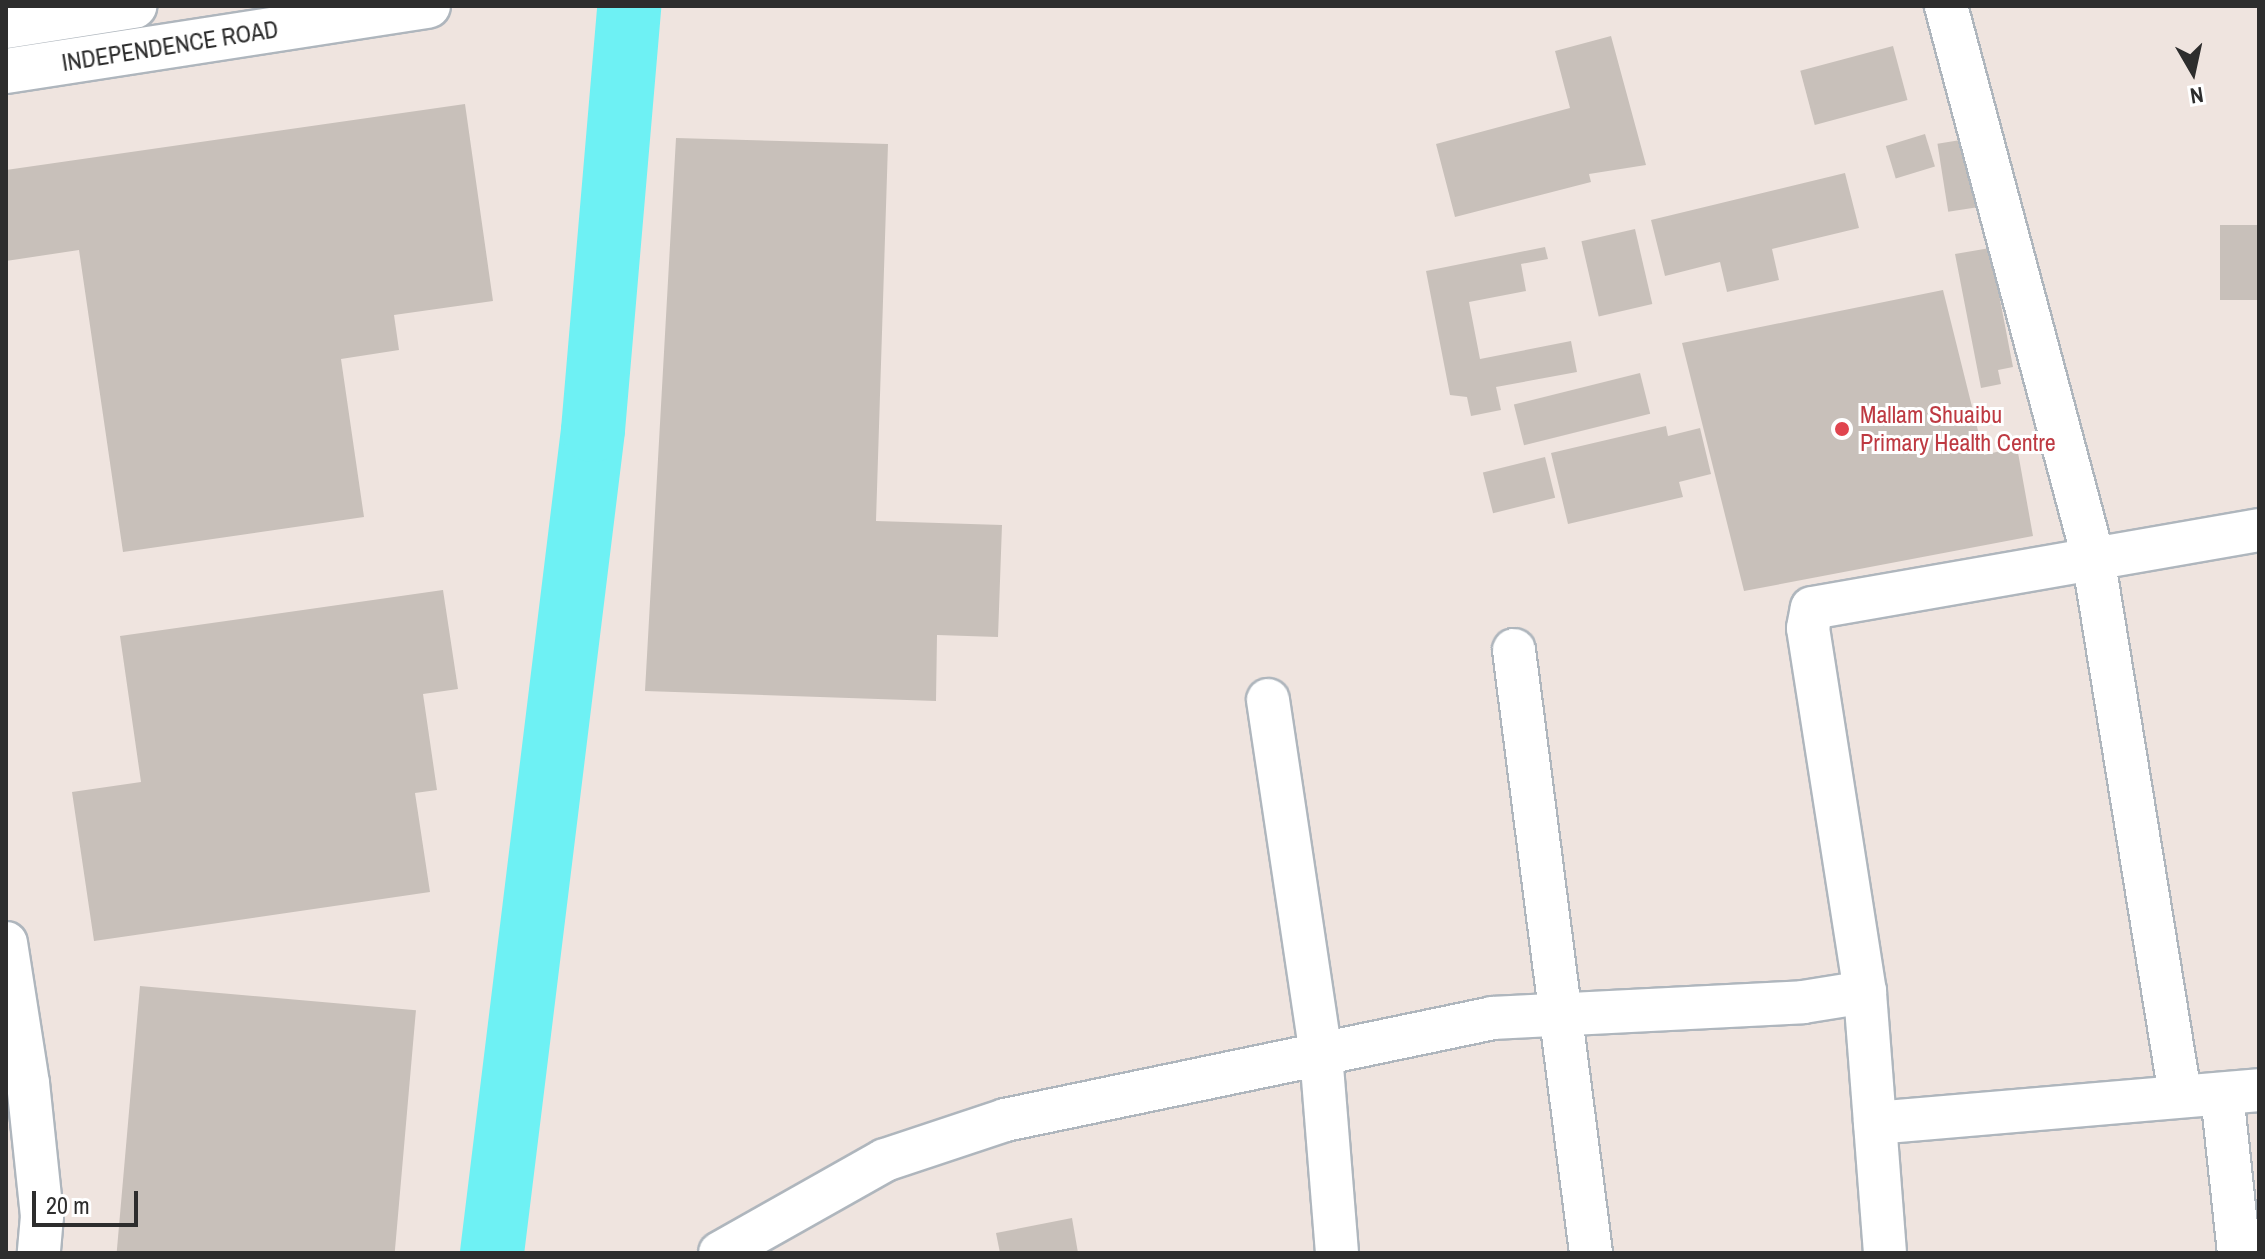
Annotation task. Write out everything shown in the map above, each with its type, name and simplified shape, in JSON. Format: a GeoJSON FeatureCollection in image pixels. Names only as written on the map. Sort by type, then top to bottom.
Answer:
{"type":"FeatureCollection","features":[{"type":"Feature","properties":{"kind":"main road","name":"INDEPENDENCE ROAD"},"geometry":{"type":"LineString","coordinates":[[6,26],[134,6]]}},
{"type":"Feature","properties":{"kind":"main road","name":"INDEPENDENCE ROAD"},"geometry":{"type":"LineString","coordinates":[[6,71],[428,6]]}},
{"type":"Feature","properties":{"kind":"street"},"geometry":{"type":"LineString","coordinates":[[1946,6],[2093,557],[2180,1095]]}},
{"type":"Feature","properties":{"kind":"street"},"geometry":{"type":"LineString","coordinates":[[1885,1253],[1865,992],[1808,628],[1812,608],[2259,530]]}},
{"type":"Feature","properties":{"kind":"street"},"geometry":{"type":"LineString","coordinates":[[1514,650],[1564,1015],[1591,1253]]}},
{"type":"Feature","properties":{"kind":"street"},"geometry":{"type":"LineString","coordinates":[[1268,700],[1321,1054],[1337,1253]]}},
{"type":"Feature","properties":{"kind":"street"},"geometry":{"type":"LineString","coordinates":[[6,943],[28,1083],[42,1216],[39,1253]]}},
{"type":"Feature","properties":{"kind":"street"},"geometry":{"type":"LineString","coordinates":[[720,1253],[885,1160],[1005,1120],[1492,1018],[1803,1002],[1865,992]]}},
{"type":"Feature","properties":{"kind":"street"},"geometry":{"type":"LineString","coordinates":[[1875,1123],[2240,1092],[2239,1253]]}},
{"type":"Feature","properties":{"kind":"building"},"geometry":{"type":"Polygon","coordinates":[[[1611,36],[1646,165],[1589,174],[1591,182],[1455,217],[1436,144],[1570,108],[1555,51],[1611,36]]]}},
{"type":"Feature","properties":{"kind":"building"},"geometry":{"type":"Polygon","coordinates":[[[1893,46],[1907,100],[1815,125],[1800,71],[1893,46]]]}},
{"type":"Feature","properties":{"kind":"building"},"geometry":{"type":"Polygon","coordinates":[[[465,104],[493,301],[394,315],[399,350],[341,359],[364,517],[123,552],[79,250],[6,261],[6,170],[465,104]]]}},
{"type":"Feature","properties":{"kind":"building"},"geometry":{"type":"Polygon","coordinates":[[[1925,134],[1935,167],[1896,179],[1886,146],[1925,134]]]}},
{"type":"Feature","properties":{"kind":"building"},"geometry":{"type":"Polygon","coordinates":[[[676,138],[888,144],[876,521],[1002,525],[998,637],[937,635],[936,701],[645,691],[676,138]]]}},
{"type":"Feature","properties":{"kind":"building"},"geometry":{"type":"Polygon","coordinates":[[[1973,138],[1984,206],[1948,212],[1937,144],[1973,138]]]}},
{"type":"Feature","properties":{"kind":"building"},"geometry":{"type":"Polygon","coordinates":[[[1845,173],[1859,228],[1772,249],[1779,280],[1727,292],[1720,262],[1665,276],[1651,220],[1845,173]]]}},
{"type":"Feature","properties":{"kind":"building"},"geometry":{"type":"Polygon","coordinates":[[[2220,225],[2259,225],[2259,300],[2220,300],[2220,225]]]}},
{"type":"Feature","properties":{"kind":"building"},"geometry":{"type":"Polygon","coordinates":[[[1635,229],[1652,304],[1599,316],[1581,241],[1635,229]]]}},
{"type":"Feature","properties":{"kind":"building"},"geometry":{"type":"Polygon","coordinates":[[[1545,247],[1548,259],[1521,264],[1526,291],[1469,302],[1480,359],[1571,341],[1577,372],[1496,387],[1501,410],[1471,416],[1467,397],[1450,395],[1426,271],[1545,247]]]}},
{"type":"Feature","properties":{"kind":"building"},"geometry":{"type":"Polygon","coordinates":[[[1990,248],[2013,367],[1998,370],[2001,384],[1981,388],[1955,254],[1990,248]]]}},
{"type":"Feature","properties":{"kind":"building","name":"Mallam Shuaibu Primary Health Centre"},"geometry":{"type":"Polygon","coordinates":[[[1943,290],[1984,455],[2017,447],[2033,536],[1744,591],[1682,343],[1943,290]]]}},
{"type":"Feature","properties":{"kind":"building"},"geometry":{"type":"Polygon","coordinates":[[[1640,373],[1650,414],[1524,445],[1514,404],[1640,373]]]}},
{"type":"Feature","properties":{"kind":"building"},"geometry":{"type":"Polygon","coordinates":[[[1666,426],[1668,436],[1700,428],[1711,474],[1679,482],[1683,497],[1568,524],[1551,453],[1666,426]]]}},
{"type":"Feature","properties":{"kind":"building"},"geometry":{"type":"Polygon","coordinates":[[[1545,457],[1555,498],[1493,513],[1483,472],[1545,457]]]}},
{"type":"Feature","properties":{"kind":"building"},"geometry":{"type":"Polygon","coordinates":[[[443,590],[458,689],[423,694],[437,790],[415,793],[430,892],[94,941],[72,792],[141,782],[120,636],[443,590]]]}},
{"type":"Feature","properties":{"kind":"building"},"geometry":{"type":"Polygon","coordinates":[[[140,986],[416,1010],[395,1253],[117,1253],[140,986]]]}},
{"type":"Feature","properties":{"kind":"building"},"geometry":{"type":"Polygon","coordinates":[[[1072,1218],[1078,1253],[1000,1253],[996,1233],[1072,1218]]]}},
{"type":"Feature","properties":{"kind":"waterway"},"geometry":{"type":"LineString","coordinates":[[492,1253],[593,430],[629,6]]}},
{"type":"Feature","properties":{"kind":"place","name":"Mallam Shuaibu Primary Health Centre"},"geometry":{"type":"Point","coordinates":[1842,429]}}]}
